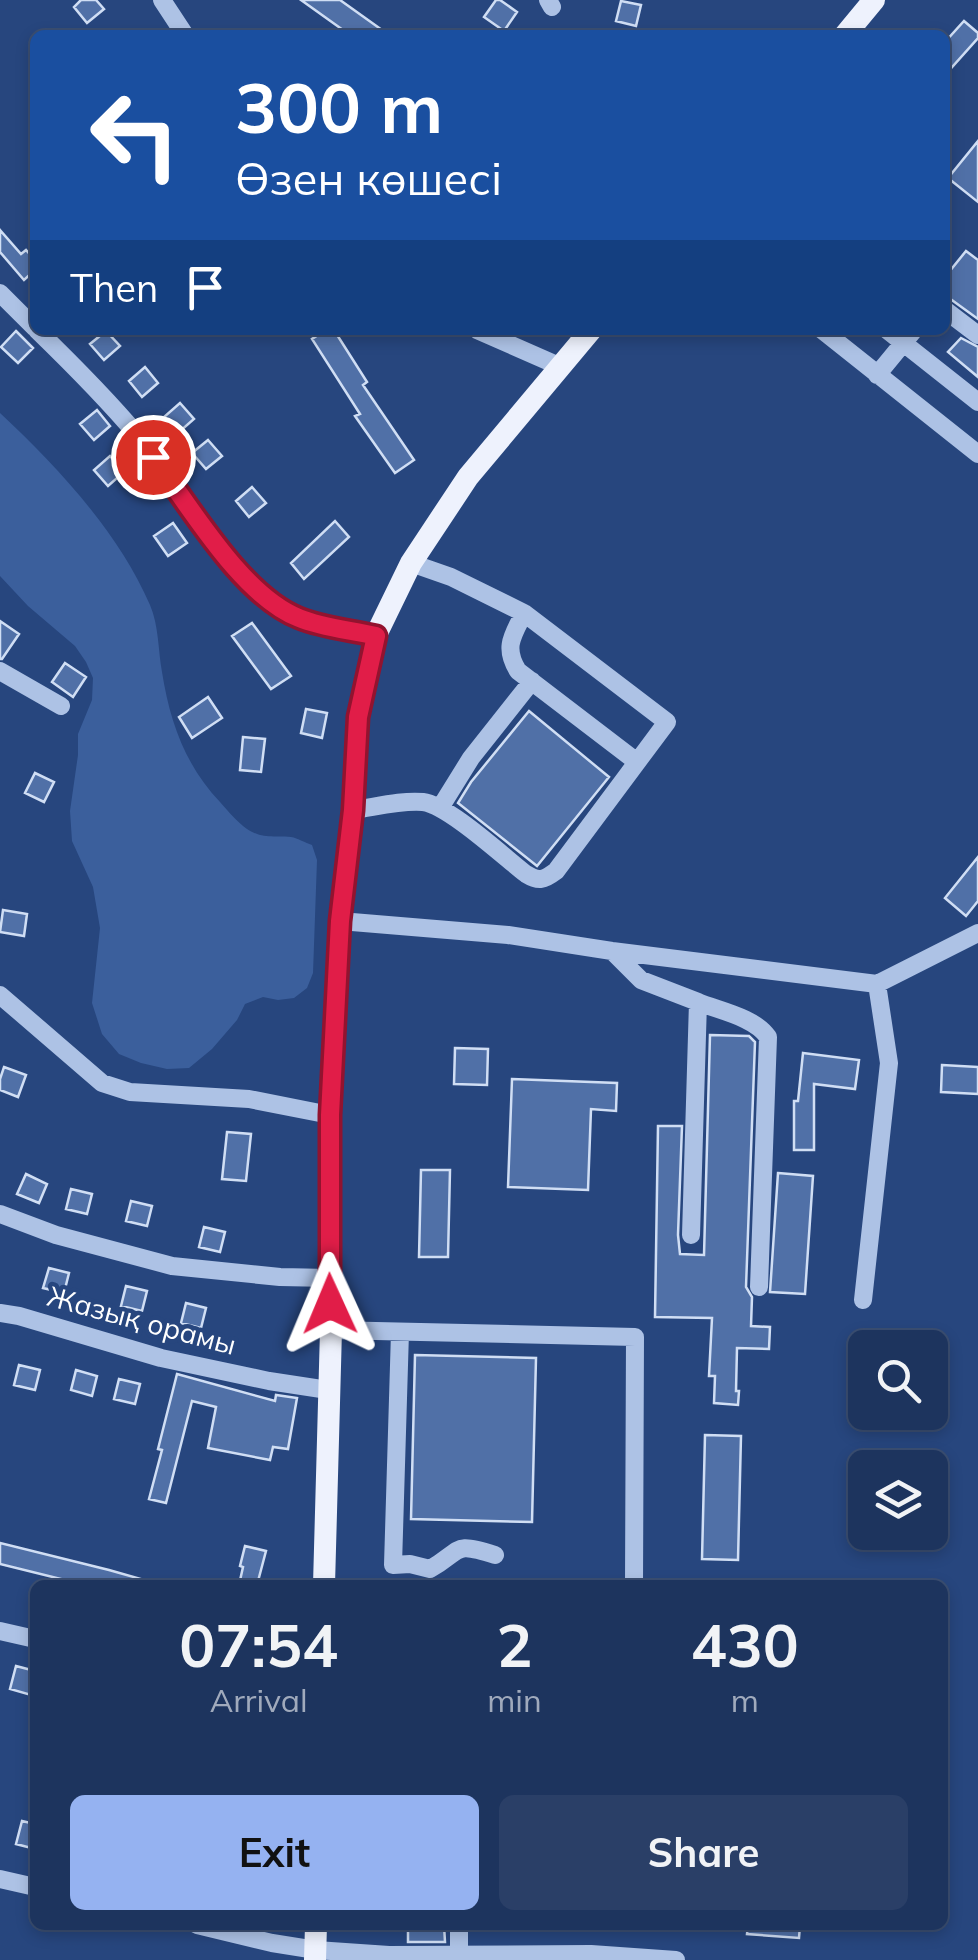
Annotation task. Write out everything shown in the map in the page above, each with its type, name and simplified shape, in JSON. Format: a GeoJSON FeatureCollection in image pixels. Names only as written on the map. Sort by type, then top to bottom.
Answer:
{"type":"FeatureCollection","features":[{"type":"Feature","properties":{"kind":"main road"},"geometry":{"type":"LineString","coordinates":[[849,30],[874,0]]}},
{"type":"Feature","properties":{"kind":"main road"},"geometry":{"type":"LineString","coordinates":[[324,1580],[331,1330],[330,1115],[340,921],[353,810],[358,717],[376,636],[411,563],[468,477],[587,335]]}},
{"type":"Feature","properties":{"kind":"main road"},"geometry":{"type":"LineString","coordinates":[[315,1955],[316,1930]]}},
{"type":"Feature","properties":{"kind":"street"},"geometry":{"type":"LineString","coordinates":[[162,0],[182,30]]}},
{"type":"Feature","properties":{"kind":"street"},"geometry":{"type":"LineString","coordinates":[[0,293],[30,323]]}},
{"type":"Feature","properties":{"kind":"street"},"geometry":{"type":"LineString","coordinates":[[950,314],[978,335]]}},
{"type":"Feature","properties":{"kind":"street"},"geometry":{"type":"LineString","coordinates":[[42,335],[138,436],[227,557],[256,588],[296,617],[376,636]]}},
{"type":"Feature","properties":{"kind":"street"},"geometry":{"type":"LineString","coordinates":[[488,335],[559,366]]}},
{"type":"Feature","properties":{"kind":"street"},"geometry":{"type":"LineString","coordinates":[[828,335],[978,454]]}},
{"type":"Feature","properties":{"kind":"street"},"geometry":{"type":"LineString","coordinates":[[876,374],[908,337],[978,402]]}},
{"type":"Feature","properties":{"kind":"street"},"geometry":{"type":"LineString","coordinates":[[353,810],[419,802],[440,808],[526,874],[544,880],[556,870],[667,722],[524,613],[451,576],[411,563]]}},
{"type":"Feature","properties":{"kind":"street"},"geometry":{"type":"LineString","coordinates":[[524,613],[510,646],[511,660],[518,671],[637,762]]}},
{"type":"Feature","properties":{"kind":"street"},"geometry":{"type":"LineString","coordinates":[[0,671],[61,706]]}},
{"type":"Feature","properties":{"kind":"street"},"geometry":{"type":"LineString","coordinates":[[440,808],[470,758],[532,681]]}},
{"type":"Feature","properties":{"kind":"street"},"geometry":{"type":"LineString","coordinates":[[340,921],[508,935],[877,984],[978,933]]}},
{"type":"Feature","properties":{"kind":"street"},"geometry":{"type":"LineString","coordinates":[[612,951],[640,980],[752,1023],[768,1037],[759,1288]]}},
{"type":"Feature","properties":{"kind":"street"},"geometry":{"type":"LineString","coordinates":[[863,1300],[889,1063],[877,984]]}},
{"type":"Feature","properties":{"kind":"street"},"geometry":{"type":"LineString","coordinates":[[0,994],[102,1083],[130,1092],[249,1099],[330,1115]]}},
{"type":"Feature","properties":{"kind":"street"},"geometry":{"type":"LineString","coordinates":[[692,1235],[698,1002]]}},
{"type":"Feature","properties":{"kind":"street"},"geometry":{"type":"LineString","coordinates":[[0,1214],[56,1235],[172,1266],[330,1278]]}},
{"type":"Feature","properties":{"kind":"street","name":"Жазық орамы"},"geometry":{"type":"LineString","coordinates":[[0,1312],[161,1358],[328,1390]]}},
{"type":"Feature","properties":{"kind":"street"},"geometry":{"type":"LineString","coordinates":[[331,1330],[634,1337],[634,1580]]}},
{"type":"Feature","properties":{"kind":"street"},"geometry":{"type":"LineString","coordinates":[[400,1332],[393,1565],[430,1569],[454,1550],[469,1547],[495,1554]]}},
{"type":"Feature","properties":{"kind":"street"},"geometry":{"type":"LineString","coordinates":[[0,1630],[30,1638]]}},
{"type":"Feature","properties":{"kind":"street"},"geometry":{"type":"LineString","coordinates":[[0,1879],[30,1886]]}},
{"type":"Feature","properties":{"kind":"street"},"geometry":{"type":"LineString","coordinates":[[218,1930],[315,1955],[591,1954],[676,1960]]}},
{"type":"Feature","properties":{"kind":"street"},"geometry":{"type":"LineString","coordinates":[[458,1955],[459,1930]]}},
{"type":"Feature","properties":{"kind":"shaded area"},"geometry":{"type":"Polygon","coordinates":[[[0,413],[85,502],[137,578],[155,621],[165,690],[175,725],[197,773],[247,829],[312,845],[317,860],[313,973],[307,988],[294,998],[263,997],[245,1004],[237,1020],[212,1049],[189,1068],[167,1069],[119,1054],[102,1034],[92,1003],[100,928],[93,887],[72,841],[70,811],[78,734],[92,700],[93,678],[75,646],[0,576],[0,413]]]}},
{"type":"Feature","properties":{"kind":"building"},"geometry":{"type":"Polygon","coordinates":[[[81,0],[96,0],[104,9],[87,23],[74,7],[81,0]]]}},
{"type":"Feature","properties":{"kind":"building"},"geometry":{"type":"Polygon","coordinates":[[[301,0],[340,0],[382,30],[343,30],[301,0]]]}},
{"type":"Feature","properties":{"kind":"building"},"geometry":{"type":"Polygon","coordinates":[[[496,0],[517,12],[505,30],[484,17],[496,0]]]}},
{"type":"Feature","properties":{"kind":"building"},"geometry":{"type":"Polygon","coordinates":[[[621,1],[641,5],[636,26],[616,21],[621,1]]]}},
{"type":"Feature","properties":{"kind":"building"},"geometry":{"type":"Polygon","coordinates":[[[964,21],[978,33],[978,38],[950,69],[950,36],[964,21]]]}},
{"type":"Feature","properties":{"kind":"building"},"geometry":{"type":"Polygon","coordinates":[[[978,141],[978,202],[950,176],[978,141]]]}},
{"type":"Feature","properties":{"kind":"building"},"geometry":{"type":"Polygon","coordinates":[[[0,230],[21,254],[26,250],[30,254],[30,275],[24,280],[0,252],[0,230]]]}},
{"type":"Feature","properties":{"kind":"building"},"geometry":{"type":"Polygon","coordinates":[[[966,251],[978,260],[978,319],[950,299],[950,271],[966,251]]]}},
{"type":"Feature","properties":{"kind":"building"},"geometry":{"type":"Polygon","coordinates":[[[16,331],[33,348],[18,363],[1,347],[16,331]]]}},
{"type":"Feature","properties":{"kind":"building"},"geometry":{"type":"Polygon","coordinates":[[[101,335],[110,335],[120,346],[104,360],[90,344],[101,335]]]}},
{"type":"Feature","properties":{"kind":"building"},"geometry":{"type":"Polygon","coordinates":[[[337,335],[367,382],[363,385],[414,460],[395,473],[355,416],[360,414],[312,339],[337,335]]]}},
{"type":"Feature","properties":{"kind":"building"},"geometry":{"type":"Polygon","coordinates":[[[961,338],[978,347],[978,377],[948,352],[961,338]]]}},
{"type":"Feature","properties":{"kind":"building"},"geometry":{"type":"Polygon","coordinates":[[[145,367],[158,383],[142,397],[129,381],[145,367]]]}},
{"type":"Feature","properties":{"kind":"building"},"geometry":{"type":"Polygon","coordinates":[[[180,403],[194,419],[178,433],[164,417],[180,403]]]}},
{"type":"Feature","properties":{"kind":"building"},"geometry":{"type":"Polygon","coordinates":[[[97,410],[110,426],[94,440],[80,424],[97,410]]]}},
{"type":"Feature","properties":{"kind":"building"},"geometry":{"type":"Polygon","coordinates":[[[208,440],[222,456],[206,469],[192,453],[208,440]]]}},
{"type":"Feature","properties":{"kind":"building"},"geometry":{"type":"Polygon","coordinates":[[[110,456],[124,472],[108,486],[94,470],[110,456]]]}},
{"type":"Feature","properties":{"kind":"building"},"geometry":{"type":"Polygon","coordinates":[[[252,487],[266,503],[249,517],[236,501],[252,487]]]}},
{"type":"Feature","properties":{"kind":"building"},"geometry":{"type":"Polygon","coordinates":[[[335,521],[349,537],[304,579],[291,563],[335,521]]]}},
{"type":"Feature","properties":{"kind":"building"},"geometry":{"type":"Polygon","coordinates":[[[173,523],[187,543],[168,556],[154,536],[173,523]]]}},
{"type":"Feature","properties":{"kind":"building"},"geometry":{"type":"Polygon","coordinates":[[[0,621],[19,634],[2,659],[0,659],[0,621]]]}},
{"type":"Feature","properties":{"kind":"building"},"geometry":{"type":"Polygon","coordinates":[[[252,623],[291,676],[271,689],[232,636],[252,623]]]}},
{"type":"Feature","properties":{"kind":"building"},"geometry":{"type":"Polygon","coordinates":[[[65,663],[86,677],[73,697],[52,682],[65,663]]]}},
{"type":"Feature","properties":{"kind":"building"},"geometry":{"type":"Polygon","coordinates":[[[208,697],[222,718],[192,738],[179,717],[208,697]]]}},
{"type":"Feature","properties":{"kind":"building"},"geometry":{"type":"Polygon","coordinates":[[[306,709],[327,713],[322,738],[301,733],[306,709]]]}},
{"type":"Feature","properties":{"kind":"building"},"geometry":{"type":"Polygon","coordinates":[[[529,711],[609,777],[537,866],[458,803],[529,711]]]}},
{"type":"Feature","properties":{"kind":"building"},"geometry":{"type":"Polygon","coordinates":[[[243,737],[265,739],[261,772],[240,770],[243,737]]]}},
{"type":"Feature","properties":{"kind":"building"},"geometry":{"type":"Polygon","coordinates":[[[35,773],[54,782],[44,802],[25,793],[35,773]]]}},
{"type":"Feature","properties":{"kind":"building"},"geometry":{"type":"Polygon","coordinates":[[[978,857],[978,901],[966,916],[945,898],[978,857]]]}},
{"type":"Feature","properties":{"kind":"building"},"geometry":{"type":"Polygon","coordinates":[[[3,910],[27,914],[24,936],[0,932],[3,910]]]}},
{"type":"Feature","properties":{"kind":"building"},"geometry":{"type":"Polygon","coordinates":[[[710,1035],[749,1036],[755,1042],[746,1287],[752,1297],[751,1326],[770,1327],[769,1349],[737,1348],[738,1405],[714,1403],[715,1376],[709,1376],[712,1318],[655,1317],[658,1126],[682,1126],[680,1254],[704,1255],[710,1035]]]}},
{"type":"Feature","properties":{"kind":"building"},"geometry":{"type":"Polygon","coordinates":[[[455,1048],[488,1049],[487,1085],[454,1084],[455,1048]]]}},
{"type":"Feature","properties":{"kind":"building"},"geometry":{"type":"Polygon","coordinates":[[[803,1053],[859,1060],[855,1089],[814,1084],[814,1150],[794,1150],[794,1101],[798,1101],[803,1053]]]}},
{"type":"Feature","properties":{"kind":"building"},"geometry":{"type":"Polygon","coordinates":[[[942,1065],[978,1067],[978,1094],[941,1092],[942,1065]]]}},
{"type":"Feature","properties":{"kind":"building"},"geometry":{"type":"Polygon","coordinates":[[[4,1067],[26,1075],[18,1097],[0,1090],[4,1067]]]}},
{"type":"Feature","properties":{"kind":"building"},"geometry":{"type":"Polygon","coordinates":[[[512,1079],[617,1083],[616,1111],[591,1109],[588,1190],[508,1187],[512,1079]]]}},
{"type":"Feature","properties":{"kind":"building"},"geometry":{"type":"Polygon","coordinates":[[[227,1132],[251,1134],[246,1181],[222,1179],[227,1132]]]}},
{"type":"Feature","properties":{"kind":"building"},"geometry":{"type":"Polygon","coordinates":[[[421,1170],[450,1170],[448,1257],[419,1257],[421,1170]]]}},
{"type":"Feature","properties":{"kind":"building"},"geometry":{"type":"Polygon","coordinates":[[[778,1173],[813,1176],[805,1294],[770,1292],[778,1173]]]}},
{"type":"Feature","properties":{"kind":"building"},"geometry":{"type":"Polygon","coordinates":[[[26,1174],[47,1184],[39,1203],[17,1194],[26,1174]]]}},
{"type":"Feature","properties":{"kind":"building"},"geometry":{"type":"Polygon","coordinates":[[[71,1189],[92,1194],[87,1214],[66,1209],[71,1189]]]}},
{"type":"Feature","properties":{"kind":"building"},"geometry":{"type":"Polygon","coordinates":[[[131,1201],[152,1206],[147,1226],[126,1221],[131,1201]]]}},
{"type":"Feature","properties":{"kind":"building"},"geometry":{"type":"Polygon","coordinates":[[[204,1227],[225,1232],[220,1252],[199,1247],[204,1227]]]}},
{"type":"Feature","properties":{"kind":"building"},"geometry":{"type":"Polygon","coordinates":[[[49,1268],[69,1273],[64,1293],[43,1288],[49,1268]]]}},
{"type":"Feature","properties":{"kind":"building"},"geometry":{"type":"Polygon","coordinates":[[[126,1286],[147,1291],[142,1311],[121,1306],[126,1286]]]}},
{"type":"Feature","properties":{"kind":"building"},"geometry":{"type":"Polygon","coordinates":[[[186,1303],[206,1308],[201,1328],[181,1323],[186,1303]]]}},
{"type":"Feature","properties":{"kind":"building"},"geometry":{"type":"Polygon","coordinates":[[[415,1355],[536,1358],[532,1522],[411,1519],[415,1355]]]}},
{"type":"Feature","properties":{"kind":"building"},"geometry":{"type":"Polygon","coordinates":[[[19,1365],[40,1370],[35,1390],[14,1385],[19,1365]]]}},
{"type":"Feature","properties":{"kind":"building"},"geometry":{"type":"Polygon","coordinates":[[[76,1370],[97,1376],[92,1396],[71,1390],[76,1370]]]}},
{"type":"Feature","properties":{"kind":"building"},"geometry":{"type":"Polygon","coordinates":[[[177,1374],[275,1401],[276,1395],[297,1398],[288,1449],[273,1447],[270,1460],[208,1448],[216,1407],[192,1401],[166,1503],[149,1499],[177,1374]]]}},
{"type":"Feature","properties":{"kind":"building"},"geometry":{"type":"Polygon","coordinates":[[[119,1379],[140,1384],[135,1404],[114,1399],[119,1379]]]}},
{"type":"Feature","properties":{"kind":"building"},"geometry":{"type":"Polygon","coordinates":[[[705,1435],[741,1436],[738,1560],[702,1559],[705,1435]]]}},
{"type":"Feature","properties":{"kind":"building"},"geometry":{"type":"Polygon","coordinates":[[[0,1543],[144,1580],[65,1580],[0,1564],[0,1543]]]}},
{"type":"Feature","properties":{"kind":"building"},"geometry":{"type":"Polygon","coordinates":[[[245,1546],[266,1551],[258,1580],[240,1580],[245,1546]]]}},
{"type":"Feature","properties":{"kind":"building"},"geometry":{"type":"Polygon","coordinates":[[[16,1666],[30,1670],[30,1695],[10,1689],[16,1666]]]}},
{"type":"Feature","properties":{"kind":"building"},"geometry":{"type":"Polygon","coordinates":[[[22,1821],[30,1823],[30,1848],[16,1844],[22,1821]]]}},
{"type":"Feature","properties":{"kind":"building"},"geometry":{"type":"Polygon","coordinates":[[[408,1930],[444,1930],[445,1942],[408,1942],[408,1930]]]}},
{"type":"Feature","properties":{"kind":"building"},"geometry":{"type":"Polygon","coordinates":[[[747,1930],[800,1930],[799,1938],[747,1934],[747,1930]]]}},
{"type":"Feature","properties":{"kind":"route"},"geometry":{"type":"LineString","coordinates":[[153,457],[227,557],[272,602],[296,617],[376,636],[358,717],[353,810],[340,921],[330,1115],[330,1304]]}}]}
